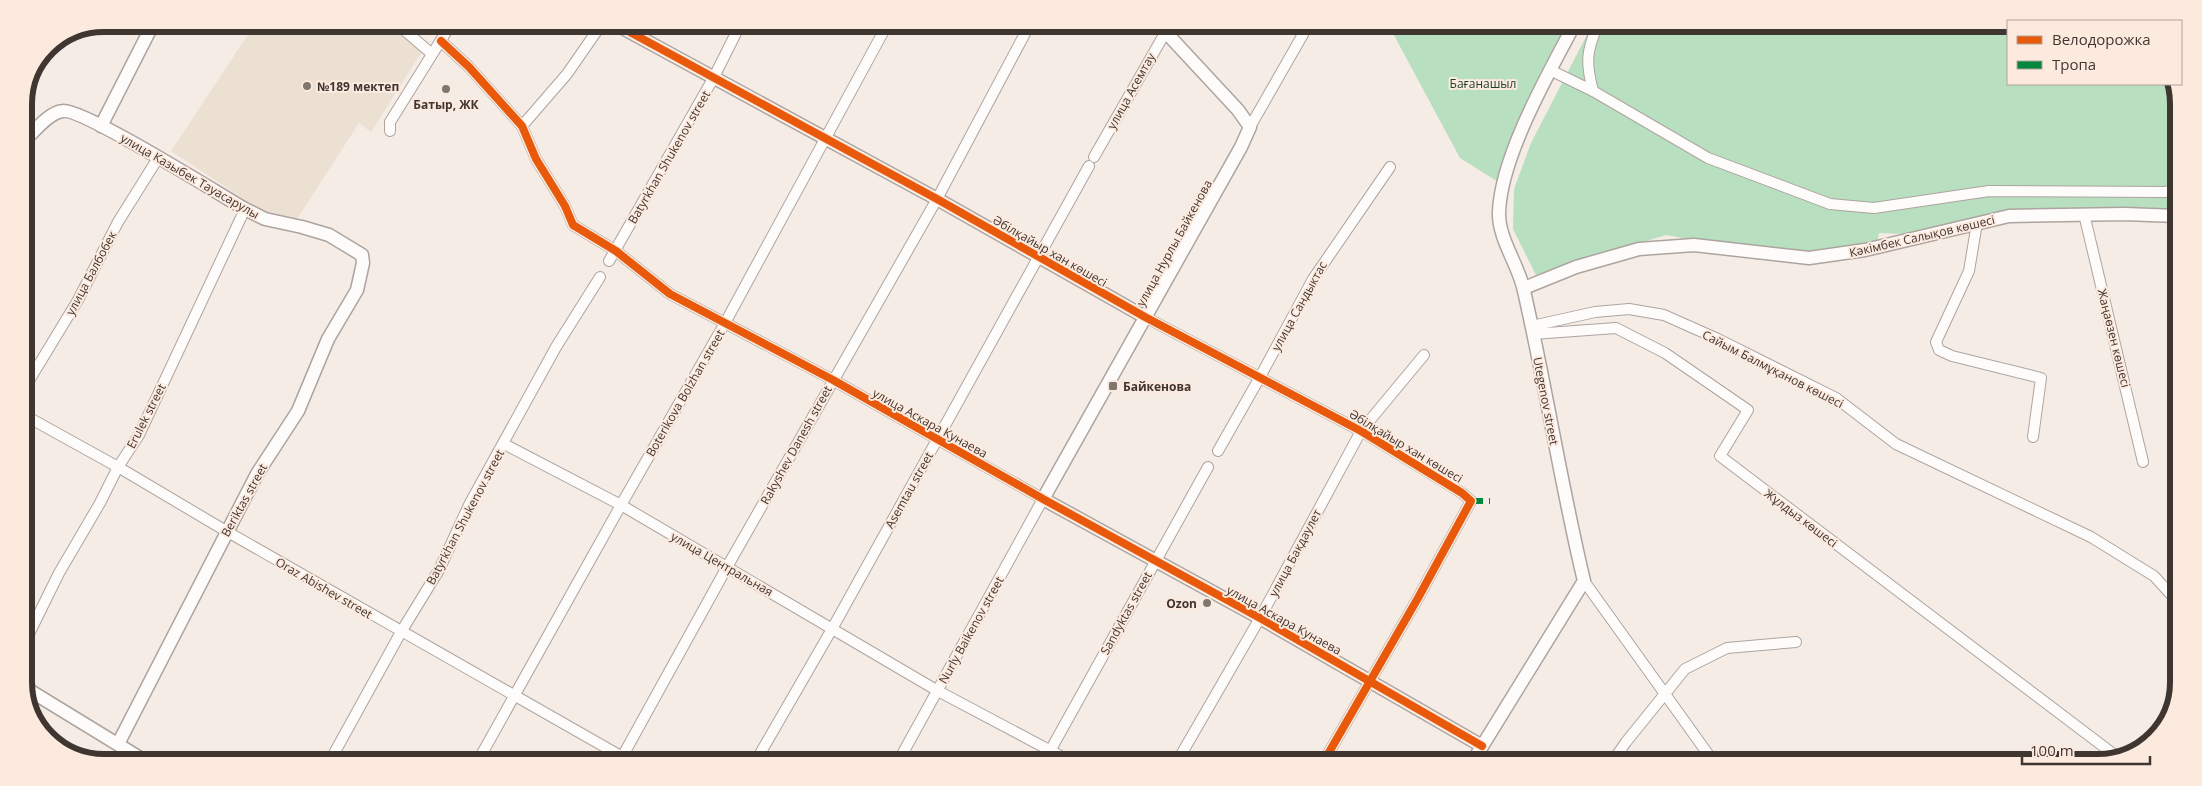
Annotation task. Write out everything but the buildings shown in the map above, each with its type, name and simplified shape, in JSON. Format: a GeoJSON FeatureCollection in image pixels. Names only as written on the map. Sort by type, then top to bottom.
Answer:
{"type":"FeatureCollection","features":[{"type":"Feature","properties":{"kind":"street"},"geometry":{"type":"LineString","coordinates":[[102,126],[148,33]]}},
{"type":"Feature","properties":{"kind":"street"},"geometry":{"type":"LineString","coordinates":[[408,33],[432,54]]}},
{"type":"Feature","properties":{"kind":"street"},"geometry":{"type":"LineString","coordinates":[[390,132],[390,122],[446,33]]}},
{"type":"Feature","properties":{"kind":"street"},"geometry":{"type":"LineString","coordinates":[[522,126],[572,67],[595,33]]}},
{"type":"Feature","properties":{"kind":"street","name":"Әбілқайыр хан көшесі"},"geometry":{"type":"LineString","coordinates":[[632,33],[936,199],[1145,318],[1361,431],[1462,494],[1470,501],[1418,598],[1369,680]]}},
{"type":"Feature","properties":{"kind":"street","name":"Batyrkhan Shukenov street"},"geometry":{"type":"LineString","coordinates":[[609,262],[714,77],[736,33]]}},
{"type":"Feature","properties":{"kind":"street","name":"Boterikova Bolzhan street"},"geometry":{"type":"LineString","coordinates":[[482,754],[725,323],[883,33]]}},
{"type":"Feature","properties":{"kind":"street","name":"Rakyshev Danesh street"},"geometry":{"type":"LineString","coordinates":[[625,754],[727,567],[936,199],[1025,33]]}},
{"type":"Feature","properties":{"kind":"street","name":"улица Асемтау"},"geometry":{"type":"LineString","coordinates":[[1092,161],[1162,33]]}},
{"type":"Feature","properties":{"kind":"street"},"geometry":{"type":"LineString","coordinates":[[1169,33],[1238,110],[1250,127]]}},
{"type":"Feature","properties":{"kind":"street","name":"улица Нурлы Байкенова"},"geometry":{"type":"LineString","coordinates":[[1043,499],[1304,33]]}},
{"type":"Feature","properties":{"kind":"street","name":"Utegenov street"},"geometry":{"type":"LineString","coordinates":[[1570,33],[1550,70],[1517,143],[1503,185],[1499,214],[1504,238],[1524,288],[1566,507],[1584,581]]}},
{"type":"Feature","properties":{"kind":"street"},"geometry":{"type":"LineString","coordinates":[[1593,91],[1588,74],[1588,53],[1595,33]]}},
{"type":"Feature","properties":{"kind":"street","name":"улица Аскара Кунаева"},"geometry":{"type":"LineString","coordinates":[[441,41],[469,66],[522,126],[536,158],[565,206],[573,224],[616,251],[670,294],[832,380],[1260,618],[1482,746]]}},
{"type":"Feature","properties":{"kind":"street"},"geometry":{"type":"LineString","coordinates":[[1550,70],[1593,91],[1708,158],[1830,204],[1874,208],[1989,191],[2169,191]]}},
{"type":"Feature","properties":{"kind":"street","name":"улица Казыбек Тауасарулы"},"geometry":{"type":"LineString","coordinates":[[33,133],[53,114],[62,110],[102,126],[265,219],[302,226],[329,235],[362,254]]}},
{"type":"Feature","properties":{"kind":"street","name":"улица Балбобек"},"geometry":{"type":"LineString","coordinates":[[33,374],[78,300],[118,222],[158,158]]}},
{"type":"Feature","properties":{"kind":"street","name":"Asemtau street"},"geometry":{"type":"LineString","coordinates":[[760,754],[1092,161]]}},
{"type":"Feature","properties":{"kind":"street","name":"улица Сандыктас"},"geometry":{"type":"LineString","coordinates":[[1218,451],[1260,377],[1312,278],[1390,167]]}},
{"type":"Feature","properties":{"kind":"street","name":"Erulek street"},"geometry":{"type":"LineString","coordinates":[[33,626],[59,573],[100,503],[118,467],[139,435],[245,209]]}},
{"type":"Feature","properties":{"kind":"street","name":"Кәкімбек Салықов көшесі"},"geometry":{"type":"LineString","coordinates":[[1524,288],[1576,267],[1639,250],[1694,245],[1809,258],[1865,250],[2009,216],[2084,214],[2169,216]]}},
{"type":"Feature","properties":{"kind":"street","name":"Жаңаөзен көшесі"},"geometry":{"type":"LineString","coordinates":[[2084,214],[2144,462]]}},
{"type":"Feature","properties":{"kind":"street"},"geometry":{"type":"LineString","coordinates":[[1977,223],[1969,271],[1936,342],[1939,350],[1952,356],[2041,378],[2034,437]]}},
{"type":"Feature","properties":{"kind":"street","name":"Beriktas street"},"geometry":{"type":"LineString","coordinates":[[118,744],[257,474],[298,411],[328,339],[358,290],[363,263],[362,254]]}},
{"type":"Feature","properties":{"kind":"street","name":"Batyrkhan Shukenov street"},"geometry":{"type":"LineString","coordinates":[[334,754],[401,632],[439,570],[469,505],[556,347],[600,276]]}},
{"type":"Feature","properties":{"kind":"street","name":"Сайым Балмұқанов көшесі"},"geometry":{"type":"LineString","coordinates":[[1532,330],[1595,312],[1629,309],[1664,315],[1718,339],[1836,398],[1896,444],[2091,537],[2154,576],[2170,593]]}},
{"type":"Feature","properties":{"kind":"street","name":"Жұлдыз көшесі"},"geometry":{"type":"LineString","coordinates":[[1532,330],[1616,328],[1665,353],[1748,410],[1720,456],[2111,752]]}},
{"type":"Feature","properties":{"kind":"street","name":"улица Бакдаулет"},"geometry":{"type":"LineString","coordinates":[[1181,754],[1260,618],[1361,431],[1424,355]]}},
{"type":"Feature","properties":{"kind":"street","name":"Oraz Abishev street"},"geometry":{"type":"LineString","coordinates":[[33,420],[616,754]]}},
{"type":"Feature","properties":{"kind":"street","name":"улица Центральная"},"geometry":{"type":"LineString","coordinates":[[504,444],[621,505],[938,691]]}},
{"type":"Feature","properties":{"kind":"street","name":"Sandyktas street"},"geometry":{"type":"LineString","coordinates":[[1049,754],[1208,467]]}},
{"type":"Feature","properties":{"kind":"street","name":"Nurly Baikenov street"},"geometry":{"type":"LineString","coordinates":[[902,754],[1043,499]]}},
{"type":"Feature","properties":{"kind":"street"},"geometry":{"type":"LineString","coordinates":[[1477,754],[1584,581],[1708,754]]}},
{"type":"Feature","properties":{"kind":"street"},"geometry":{"type":"LineString","coordinates":[[1618,754],[1685,669],[1727,648],[1796,642]]}},
{"type":"Feature","properties":{"kind":"street"},"geometry":{"type":"LineString","coordinates":[[1328,754],[1369,680]]}},
{"type":"Feature","properties":{"kind":"street"},"geometry":{"type":"LineString","coordinates":[[938,691],[1046,754]]}},
{"type":"Feature","properties":{"kind":"street"},"geometry":{"type":"LineString","coordinates":[[34,693],[134,754]]}},
{"type":"Feature","properties":{"kind":"shaded area","name":"№189 мектеп"},"geometry":{"type":"Polygon","coordinates":[[[249,33],[401,33],[423,50],[371,132],[359,123],[297,219],[262,211],[171,151],[249,33]]]}},
{"type":"Feature","properties":{"kind":"green space","name":"Бағанашыл"},"geometry":{"type":"Polygon","coordinates":[[[1393,33],[1567,33],[1503,185],[1460,158],[1393,33]]]}},
{"type":"Feature","properties":{"kind":"green space"},"geometry":{"type":"Polygon","coordinates":[[[1588,33],[2007,33],[2007,85],[2167,85],[2169,100],[2169,208],[2075,208],[1930,235],[1879,233],[1876,248],[1764,253],[1666,235],[1536,275],[1513,229],[1514,189],[1531,143],[1588,33]]]}},
{"type":"Feature","properties":{"kind":"marked path"},"geometry":{"type":"LineString","coordinates":[[1471,501],[1490,501]]}},
{"type":"Feature","properties":{"kind":"cycle path"},"geometry":{"type":"LineString","coordinates":[[632,33],[937,199],[1145,317],[1361,431],[1462,493],[1471,501],[1418,598],[1328,754]]}},
{"type":"Feature","properties":{"kind":"cycle path"},"geometry":{"type":"LineString","coordinates":[[441,41],[469,67],[522,126],[536,159],[565,206],[573,225],[616,251],[670,294],[833,380],[1043,499],[1260,618],[1482,746]]}},
{"type":"Feature","properties":{"kind":"place","name":"№189 мектеп"},"geometry":{"type":"Point","coordinates":[307,86]}},
{"type":"Feature","properties":{"kind":"place","name":"Батыр, ЖК"},"geometry":{"type":"Point","coordinates":[446,89]}},
{"type":"Feature","properties":{"kind":"place","name":"Байкенова"},"geometry":{"type":"Point","coordinates":[1113,386]}},
{"type":"Feature","properties":{"kind":"place","name":"Ozon"},"geometry":{"type":"Point","coordinates":[1207,603]}}]}
